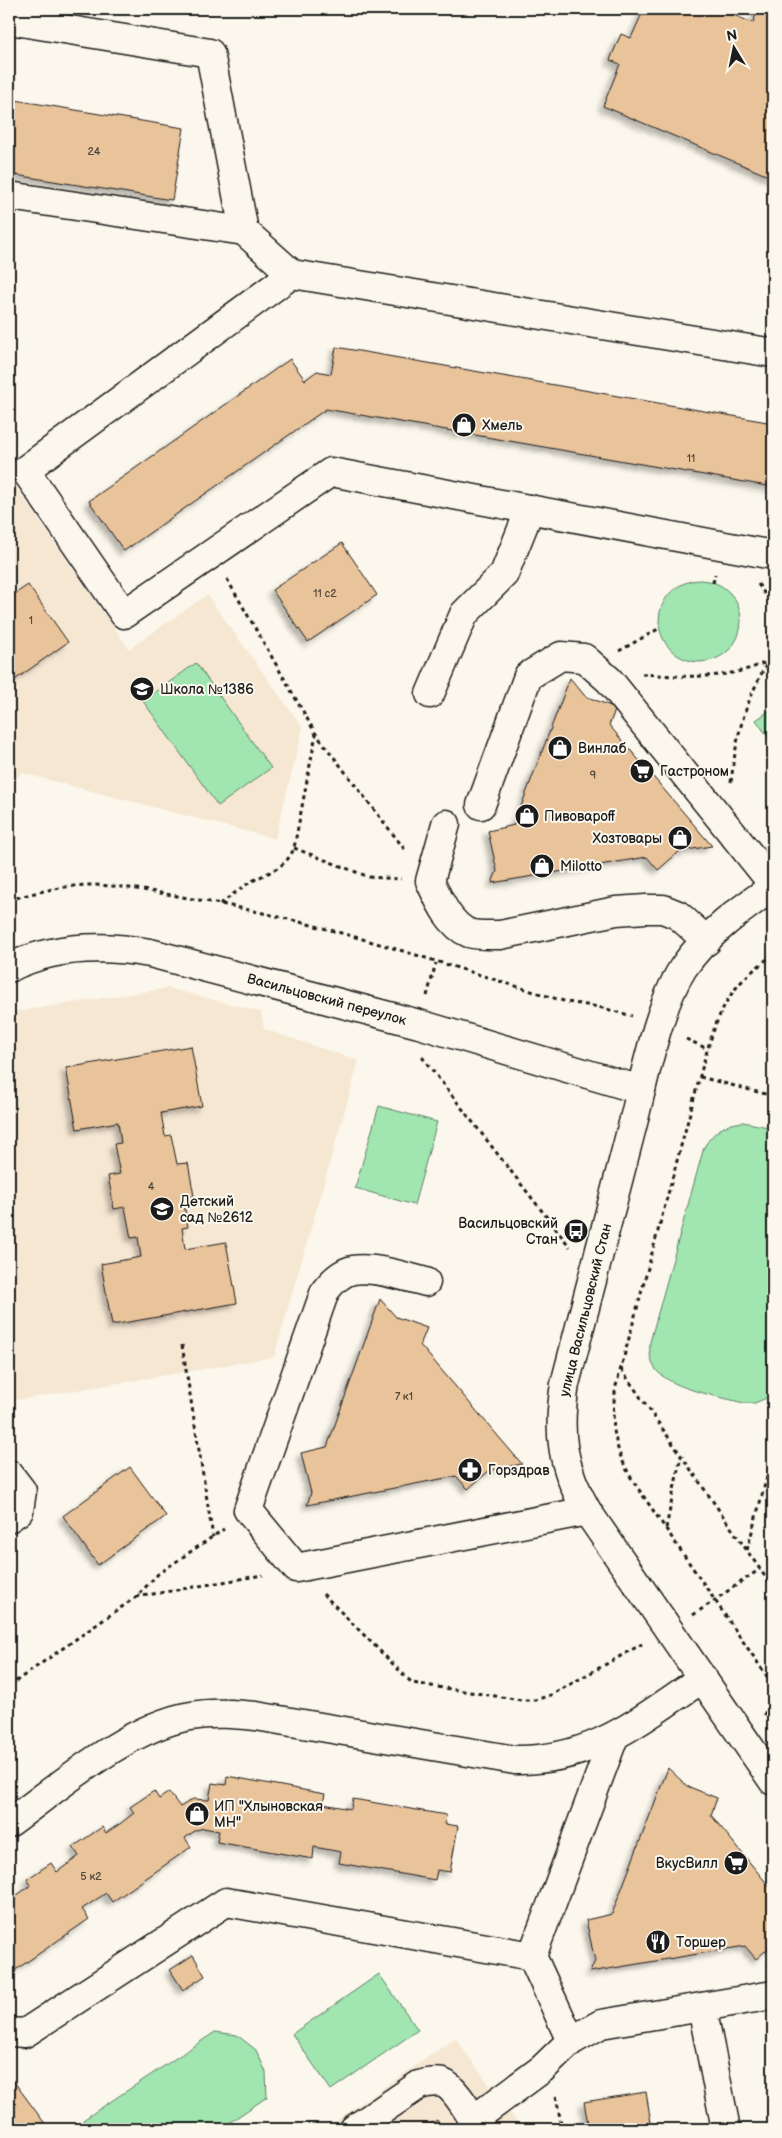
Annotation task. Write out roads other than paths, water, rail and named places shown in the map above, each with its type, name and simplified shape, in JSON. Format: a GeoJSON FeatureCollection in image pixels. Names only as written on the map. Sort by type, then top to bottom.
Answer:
{"type":"FeatureCollection","features":[{"type":"Feature","properties":{"kind":"street"},"geometry":{"type":"LineString","coordinates":[[9,20],[210,54],[244,231]]}},
{"type":"Feature","properties":{"kind":"street"},"geometry":{"type":"LineString","coordinates":[[9,196],[244,231],[292,274],[773,353]]}},
{"type":"Feature","properties":{"kind":"street"},"geometry":{"type":"LineString","coordinates":[[292,274],[25,470],[124,614],[331,472],[773,555]]}},
{"type":"Feature","properties":{"kind":"street"},"geometry":{"type":"LineString","coordinates":[[430,694],[464,614],[504,574],[530,509]]}},
{"type":"Feature","properties":{"kind":"street"},"geometry":{"type":"LineString","coordinates":[[481,805],[528,676],[561,656],[584,658],[610,680],[773,886]]}},
{"type":"Feature","properties":{"kind":"street"},"geometry":{"type":"LineString","coordinates":[[446,824],[430,881],[440,901],[455,923],[469,933],[484,935],[500,934],[616,911],[655,909],[678,915],[707,940]]}},
{"type":"Feature","properties":{"kind":"street","name":"улица Васильцовский Стан"},"geometry":{"type":"LineString","coordinates":[[773,886],[707,940],[684,967],[673,985],[641,1090],[565,1384],[560,1428],[562,1450],[567,1470],[574,1488],[587,1511],[773,1781]]}},
{"type":"Feature","properties":{"kind":"street","name":"Васильцовский переулок"},"geometry":{"type":"LineString","coordinates":[[9,968],[41,956],[90,947],[119,948],[150,953],[419,1024],[641,1090]]}},
{"type":"Feature","properties":{"kind":"street"},"geometry":{"type":"LineString","coordinates":[[426,1282],[372,1270],[352,1270],[336,1278],[325,1290],[248,1510],[296,1568],[587,1511]]}},
{"type":"Feature","properties":{"kind":"street"},"geometry":{"type":"LineString","coordinates":[[9,1474],[22,1491],[19,1511],[9,1518]]}},
{"type":"Feature","properties":{"kind":"street"},"geometry":{"type":"LineString","coordinates":[[9,1823],[134,1736],[162,1724],[191,1716],[224,1713],[256,1716],[515,1760],[539,1760],[565,1756],[589,1749],[614,1737],[703,1678]]}},
{"type":"Feature","properties":{"kind":"street"},"geometry":{"type":"LineString","coordinates":[[571,2041],[532,1956],[614,1737]]}},
{"type":"Feature","properties":{"kind":"street"},"geometry":{"type":"LineString","coordinates":[[9,2032],[25,2033],[226,1902],[532,1956]]}},
{"type":"Feature","properties":{"kind":"street"},"geometry":{"type":"LineString","coordinates":[[354,2129],[419,2085],[432,2082],[442,2083],[452,2090],[476,2125],[542,2069],[571,2041],[601,2024],[773,1995]]}},
{"type":"Feature","properties":{"kind":"street"},"geometry":{"type":"LineString","coordinates":[[702,2007],[726,2129]]}},
{"type":"Feature","properties":{"kind":"place","name":"Хмель"},"geometry":{"type":"Point","coordinates":[464,425]}},
{"type":"Feature","properties":{"kind":"place","name":"Школа №1386"},"geometry":{"type":"Point","coordinates":[142,689]}},
{"type":"Feature","properties":{"kind":"place","name":"Винлаб"},"geometry":{"type":"Point","coordinates":[560,748]}},
{"type":"Feature","properties":{"kind":"place","name":"Гастроном"},"geometry":{"type":"Point","coordinates":[642,771]}},
{"type":"Feature","properties":{"kind":"place","name":"Пивовароff"},"geometry":{"type":"Point","coordinates":[527,816]}},
{"type":"Feature","properties":{"kind":"place","name":"Хозтовары"},"geometry":{"type":"Point","coordinates":[680,838]}},
{"type":"Feature","properties":{"kind":"place","name":"Milotto"},"geometry":{"type":"Point","coordinates":[542,866]}},
{"type":"Feature","properties":{"kind":"place","name":"Детский сад №2612"},"geometry":{"type":"Point","coordinates":[162,1209]}},
{"type":"Feature","properties":{"kind":"place","name":"Васильцовский Стан"},"geometry":{"type":"Point","coordinates":[576,1231]}},
{"type":"Feature","properties":{"kind":"place","name":"Горздрав"},"geometry":{"type":"Point","coordinates":[470,1470]}},
{"type":"Feature","properties":{"kind":"place","name":"ИП \"Хлыновская МН\""},"geometry":{"type":"Point","coordinates":[197,1814]}},
{"type":"Feature","properties":{"kind":"place","name":"ВкусВилл"},"geometry":{"type":"Point","coordinates":[736,1863]}},
{"type":"Feature","properties":{"kind":"place","name":"Торшер"},"geometry":{"type":"Point","coordinates":[658,1942]}}]}
